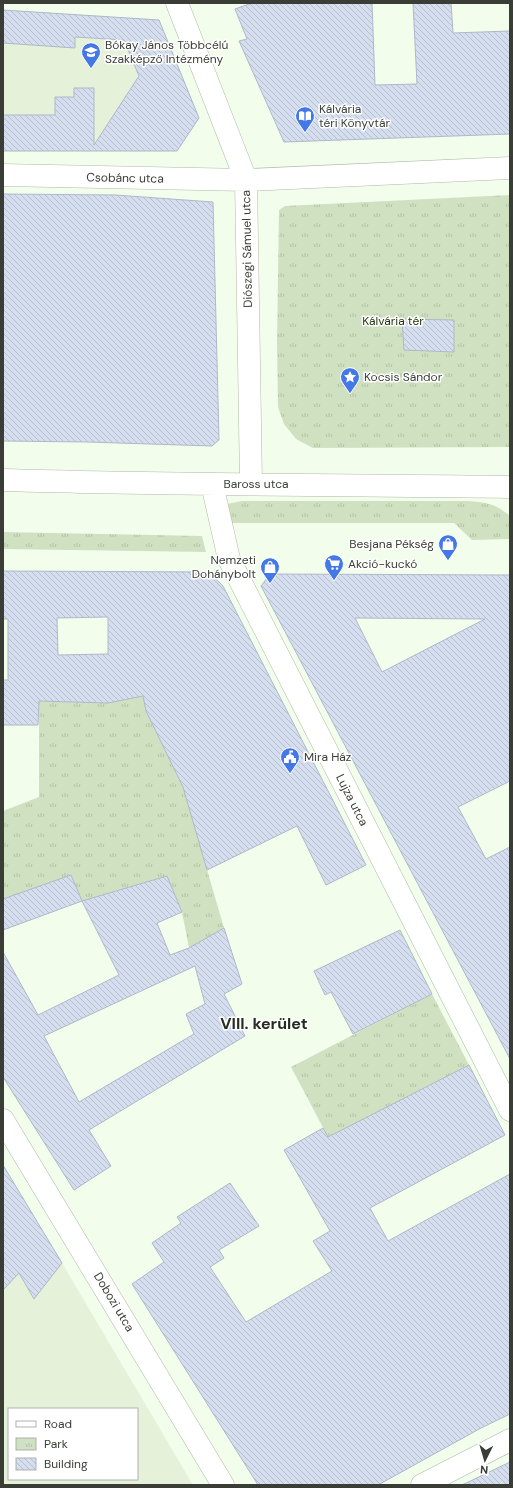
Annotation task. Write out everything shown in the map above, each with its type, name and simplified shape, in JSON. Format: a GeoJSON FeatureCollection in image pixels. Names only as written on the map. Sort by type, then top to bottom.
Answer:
{"type":"FeatureCollection","features":[{"type":"Feature","properties":{"kind":"street","name":"Diószegi Sámuel utca"},"geometry":{"type":"LineString","coordinates":[[177,3],[246,180],[251,484]]}},
{"type":"Feature","properties":{"kind":"street"},"geometry":{"type":"LineString","coordinates":[[246,180],[510,168]]}},
{"type":"Feature","properties":{"kind":"street","name":"Csobánc utca"},"geometry":{"type":"LineString","coordinates":[[3,175],[246,180]]}},
{"type":"Feature","properties":{"kind":"street","name":"Baross utca"},"geometry":{"type":"LineString","coordinates":[[3,480],[147,484],[510,487]]}},
{"type":"Feature","properties":{"kind":"street","name":"Lujza utca"},"geometry":{"type":"LineString","coordinates":[[212,484],[229,559],[510,1110]]}},
{"type":"Feature","properties":{"kind":"street","name":"Dobozi utca"},"geometry":{"type":"LineString","coordinates":[[3,1120],[223,1485]]}},
{"type":"Feature","properties":{"kind":"street"},"geometry":{"type":"LineString","coordinates":[[422,1485],[510,1440]]}},
{"type":"Feature","properties":{"kind":"shaded area","name":"Bókay János Többcélú Szakképző Intézmény"},"geometry":{"type":"Polygon","coordinates":[[[3,10],[159,20],[199,118],[177,151],[3,151],[3,10]]]}},
{"type":"Feature","properties":{"kind":"shaded area"},"geometry":{"type":"Polygon","coordinates":[[[3,1165],[62,1263],[193,1485],[3,1485],[3,1165]]]}},
{"type":"Feature","properties":{"kind":"green space","name":"Kálvária tér"},"geometry":{"type":"Polygon","coordinates":[[[510,195],[510,447],[313,448],[296,439],[284,424],[278,407],[277,343],[279,210],[285,206],[510,195]]]}},
{"type":"Feature","properties":{"kind":"green space"},"geometry":{"type":"Polygon","coordinates":[[[242,501],[481,502],[500,508],[510,516],[510,539],[472,540],[454,523],[232,523],[227,504],[242,501]]]}},
{"type":"Feature","properties":{"kind":"green space"},"geometry":{"type":"Polygon","coordinates":[[[3,532],[202,536],[206,552],[3,549],[3,532]]]}},
{"type":"Feature","properties":{"kind":"green space"},"geometry":{"type":"Polygon","coordinates":[[[143,696],[183,787],[224,928],[189,948],[182,912],[167,876],[82,901],[71,875],[3,899],[3,811],[39,797],[39,701],[108,703],[143,696]]]}},
{"type":"Feature","properties":{"kind":"green space"},"geometry":{"type":"Polygon","coordinates":[[[432,994],[469,1065],[328,1137],[291,1067],[432,994]]]}},
{"type":"Feature","properties":{"kind":"building"},"geometry":{"type":"Polygon","coordinates":[[[252,3],[372,3],[375,85],[417,84],[413,3],[451,3],[453,33],[510,31],[510,134],[284,142],[239,41],[247,39],[235,9],[252,3]]]}},
{"type":"Feature","properties":{"kind":"building","name":"Bókay János Többcélú Szakképző Intézmény"},"geometry":{"type":"Polygon","coordinates":[[[3,10],[159,20],[199,118],[177,151],[3,151],[3,115],[55,115],[55,97],[74,97],[74,88],[94,88],[94,145],[139,76],[124,40],[75,37],[75,48],[3,43],[3,10]]]}},
{"type":"Feature","properties":{"kind":"building"},"geometry":{"type":"Polygon","coordinates":[[[3,194],[115,195],[213,202],[219,440],[212,446],[3,441],[3,194]]]}},
{"type":"Feature","properties":{"kind":"building"},"geometry":{"type":"Polygon","coordinates":[[[402,319],[454,320],[454,352],[404,350],[402,319]]]}},
{"type":"Feature","properties":{"kind":"building"},"geometry":{"type":"Polygon","coordinates":[[[3,571],[209,572],[223,586],[366,865],[326,885],[297,826],[207,870],[183,787],[146,711],[143,696],[108,703],[39,701],[38,725],[3,725],[3,680],[8,680],[8,619],[3,619],[3,571]],[[108,617],[57,618],[58,655],[108,654],[108,617]]]}},
{"type":"Feature","properties":{"kind":"building"},"geometry":{"type":"Polygon","coordinates":[[[270,574],[510,575],[510,781],[458,807],[486,859],[510,847],[510,1059],[261,586],[270,574]],[[355,618],[382,672],[485,619],[355,618]]]}},
{"type":"Feature","properties":{"kind":"building"},"geometry":{"type":"Polygon","coordinates":[[[71,875],[82,901],[3,930],[3,899],[71,875]]]}},
{"type":"Feature","properties":{"kind":"building"},"geometry":{"type":"Polygon","coordinates":[[[167,876],[182,912],[157,923],[170,955],[189,948],[224,928],[242,984],[224,994],[245,1036],[89,1130],[111,1166],[74,1190],[3,1077],[3,952],[38,1015],[119,975],[82,901],[167,876]],[[195,966],[44,1036],[79,1102],[194,1034],[186,1014],[205,1004],[195,966]]]}},
{"type":"Feature","properties":{"kind":"building"},"geometry":{"type":"Polygon","coordinates":[[[400,930],[432,994],[353,1034],[331,992],[325,995],[314,971],[400,930]]]}},
{"type":"Feature","properties":{"kind":"building"},"geometry":{"type":"Polygon","coordinates":[[[469,1065],[505,1135],[370,1208],[388,1241],[510,1174],[510,1414],[481,1428],[378,1485],[258,1485],[132,1284],[164,1262],[152,1243],[181,1223],[177,1217],[230,1183],[259,1226],[219,1250],[224,1258],[210,1267],[246,1322],[332,1271],[313,1241],[330,1231],[284,1150],[323,1128],[328,1137],[469,1065]]]}},
{"type":"Feature","properties":{"kind":"building"},"geometry":{"type":"Polygon","coordinates":[[[3,1165],[62,1263],[34,1299],[19,1273],[3,1290],[3,1165]]]}},
{"type":"Feature","properties":{"kind":"building"},"geometry":{"type":"Polygon","coordinates":[[[510,1462],[510,1485],[462,1485],[510,1462]]]}},
{"type":"Feature","properties":{"kind":"place","name":"Bókay János Többcélú Szakképző Intézmény"},"geometry":{"type":"Point","coordinates":[91,69]}},
{"type":"Feature","properties":{"kind":"place","name":"Kálvária téri Könyvtár"},"geometry":{"type":"Point","coordinates":[305,133]}},
{"type":"Feature","properties":{"kind":"place","name":"Kocsis Sándor"},"geometry":{"type":"Point","coordinates":[350,394]}},
{"type":"Feature","properties":{"kind":"place","name":"Besjana Pékség"},"geometry":{"type":"Point","coordinates":[448,561]}},
{"type":"Feature","properties":{"kind":"place","name":"Akció-kuckó"},"geometry":{"type":"Point","coordinates":[334,581]}},
{"type":"Feature","properties":{"kind":"place","name":"Nemzeti Dohánybolt"},"geometry":{"type":"Point","coordinates":[270,584]}},
{"type":"Feature","properties":{"kind":"place","name":"Mira Ház"},"geometry":{"type":"Point","coordinates":[290,774]}},
{"type":"Feature","properties":{"kind":"district","name":"VIII. kerület"},"geometry":{"type":"Point","coordinates":[264,1023]}}]}
